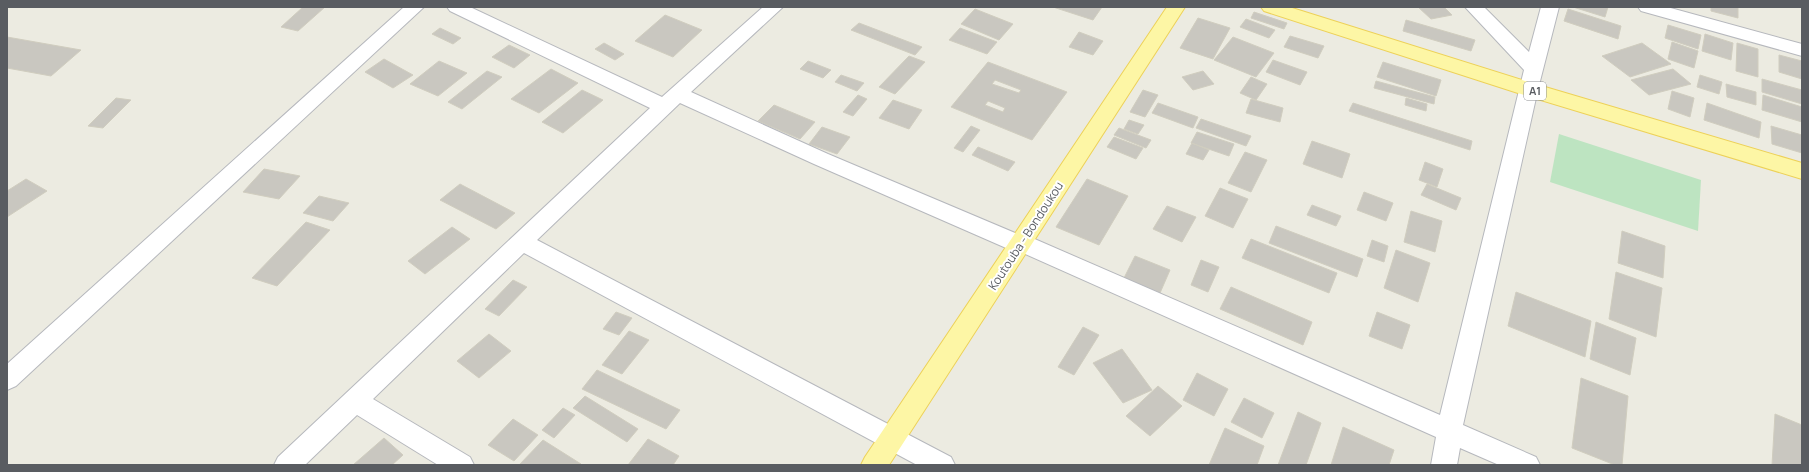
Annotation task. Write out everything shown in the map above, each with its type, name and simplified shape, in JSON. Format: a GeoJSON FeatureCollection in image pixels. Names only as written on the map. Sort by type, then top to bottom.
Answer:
{"type":"FeatureCollection","features":[{"type":"Feature","properties":{"kind":"main road","name":"Koutouba - Bondoukou"},"geometry":{"type":"LineString","coordinates":[[874,465],[1176,7]]}},
{"type":"Feature","properties":{"kind":"main road","name":"A1"},"geometry":{"type":"LineString","coordinates":[[1270,7],[1528,89],[1802,171]]}},
{"type":"Feature","properties":{"kind":"street"},"geometry":{"type":"LineString","coordinates":[[7,378],[415,7]]}},
{"type":"Feature","properties":{"kind":"street"},"geometry":{"type":"LineString","coordinates":[[456,7],[671,100],[821,160],[1021,244],[1448,432],[1527,465]]}},
{"type":"Feature","properties":{"kind":"street"},"geometry":{"type":"LineString","coordinates":[[287,465],[671,100],[774,7]]}},
{"type":"Feature","properties":{"kind":"street"},"geometry":{"type":"LineString","coordinates":[[1474,7],[1533,68]]}},
{"type":"Feature","properties":{"kind":"street"},"geometry":{"type":"LineString","coordinates":[[1444,465],[1448,432],[1533,68],[1550,7]]}},
{"type":"Feature","properties":{"kind":"street"},"geometry":{"type":"LineString","coordinates":[[1647,7],[1802,50]]}},
{"type":"Feature","properties":{"kind":"street"},"geometry":{"type":"LineString","coordinates":[[522,242],[942,465]]}},
{"type":"Feature","properties":{"kind":"street"},"geometry":{"type":"LineString","coordinates":[[355,401],[461,465]]}},
{"type":"Feature","properties":{"kind":"green space"},"geometry":{"type":"Polygon","coordinates":[[[1559,134],[1701,180],[1698,231],[1550,182],[1559,134]]]}},
{"type":"Feature","properties":{"kind":"building"},"geometry":{"type":"Polygon","coordinates":[[[303,7],[325,7],[298,31],[281,27],[303,7]]]}},
{"type":"Feature","properties":{"kind":"building"},"geometry":{"type":"Polygon","coordinates":[[[1053,7],[1102,7],[1093,20],[1053,7]]]}},
{"type":"Feature","properties":{"kind":"building"},"geometry":{"type":"Polygon","coordinates":[[[1418,7],[1444,7],[1452,15],[1431,19],[1418,7]]]}},
{"type":"Feature","properties":{"kind":"building"},"geometry":{"type":"Polygon","coordinates":[[[1573,7],[1608,7],[1605,17],[1573,7]]]}},
{"type":"Feature","properties":{"kind":"building"},"geometry":{"type":"Polygon","coordinates":[[[1711,7],[1738,7],[1738,18],[1711,11],[1711,7]]]}},
{"type":"Feature","properties":{"kind":"building"},"geometry":{"type":"Polygon","coordinates":[[[975,9],[1013,24],[999,40],[961,24],[975,9]]]}},
{"type":"Feature","properties":{"kind":"building"},"geometry":{"type":"Polygon","coordinates":[[[1568,9],[1621,26],[1618,39],[1564,21],[1568,9]]]}},
{"type":"Feature","properties":{"kind":"building"},"geometry":{"type":"Polygon","coordinates":[[[1254,12],[1287,23],[1284,29],[1251,18],[1254,12]]]}},
{"type":"Feature","properties":{"kind":"building"},"geometry":{"type":"Polygon","coordinates":[[[665,15],[702,30],[673,57],[635,41],[665,15]]]}},
{"type":"Feature","properties":{"kind":"building"},"geometry":{"type":"Polygon","coordinates":[[[1198,18],[1230,28],[1213,59],[1180,48],[1198,18]]]}},
{"type":"Feature","properties":{"kind":"building"},"geometry":{"type":"Polygon","coordinates":[[[1246,19],[1275,30],[1269,38],[1240,27],[1246,19]]]}},
{"type":"Feature","properties":{"kind":"building"},"geometry":{"type":"Polygon","coordinates":[[[1406,20],[1475,40],[1471,51],[1403,31],[1406,20]]]}},
{"type":"Feature","properties":{"kind":"building"},"geometry":{"type":"Polygon","coordinates":[[[859,23],[922,47],[915,55],[851,30],[859,23]]]}},
{"type":"Feature","properties":{"kind":"building"},"geometry":{"type":"Polygon","coordinates":[[[1668,25],[1701,35],[1698,49],[1665,38],[1668,25]]]}},
{"type":"Feature","properties":{"kind":"building"},"geometry":{"type":"Polygon","coordinates":[[[440,28],[461,38],[453,44],[432,34],[440,28]]]}},
{"type":"Feature","properties":{"kind":"building"},"geometry":{"type":"Polygon","coordinates":[[[960,28],[997,42],[987,54],[949,40],[960,28]]]}},
{"type":"Feature","properties":{"kind":"building"},"geometry":{"type":"Polygon","coordinates":[[[1079,32],[1103,41],[1093,55],[1069,47],[1079,32]]]}},
{"type":"Feature","properties":{"kind":"building"},"geometry":{"type":"Polygon","coordinates":[[[1705,34],[1733,43],[1731,60],[1702,51],[1705,34]]]}},
{"type":"Feature","properties":{"kind":"building"},"geometry":{"type":"Polygon","coordinates":[[[1290,36],[1324,46],[1318,58],[1284,47],[1290,36]]]}},
{"type":"Feature","properties":{"kind":"building"},"geometry":{"type":"Polygon","coordinates":[[[7,37],[81,50],[51,76],[7,68],[7,37]]]}},
{"type":"Feature","properties":{"kind":"building"},"geometry":{"type":"Polygon","coordinates":[[[1233,37],[1274,53],[1256,77],[1214,60],[1233,37]]]}},
{"type":"Feature","properties":{"kind":"building"},"geometry":{"type":"Polygon","coordinates":[[[1672,42],[1698,51],[1694,68],[1668,59],[1672,42]]]}},
{"type":"Feature","properties":{"kind":"building"},"geometry":{"type":"Polygon","coordinates":[[[604,43],[624,54],[615,60],[595,49],[604,43]]]}},
{"type":"Feature","properties":{"kind":"building"},"geometry":{"type":"Polygon","coordinates":[[[1642,43],[1671,64],[1630,77],[1602,56],[1642,43]]]}},
{"type":"Feature","properties":{"kind":"building"},"geometry":{"type":"Polygon","coordinates":[[[1737,43],[1758,49],[1758,77],[1736,71],[1737,43]]]}},
{"type":"Feature","properties":{"kind":"building"},"geometry":{"type":"Polygon","coordinates":[[[509,45],[530,55],[514,68],[492,57],[509,45]]]}},
{"type":"Feature","properties":{"kind":"building"},"geometry":{"type":"Polygon","coordinates":[[[1779,55],[1802,61],[1802,79],[1779,72],[1779,55]]]}},
{"type":"Feature","properties":{"kind":"building"},"geometry":{"type":"Polygon","coordinates":[[[909,56],[925,62],[895,94],[879,87],[909,56]]]}},
{"type":"Feature","properties":{"kind":"building"},"geometry":{"type":"Polygon","coordinates":[[[384,59],[413,75],[393,88],[365,72],[384,59]]]}},
{"type":"Feature","properties":{"kind":"building"},"geometry":{"type":"Polygon","coordinates":[[[1273,60],[1307,72],[1300,85],[1266,72],[1273,60]]]}},
{"type":"Feature","properties":{"kind":"building"},"geometry":{"type":"Polygon","coordinates":[[[439,61],[467,73],[438,96],[410,84],[439,61]]]}},
{"type":"Feature","properties":{"kind":"building"},"geometry":{"type":"Polygon","coordinates":[[[808,61],[831,70],[823,78],[800,69],[808,61]]]}},
{"type":"Feature","properties":{"kind":"building"},"geometry":{"type":"Polygon","coordinates":[[[988,62],[1067,92],[1032,140],[951,107],[988,62]],[[995,80],[992,84],[1019,93],[1021,90],[995,80]],[[988,101],[985,105],[1003,112],[1005,108],[988,101]]]}},
{"type":"Feature","properties":{"kind":"building"},"geometry":{"type":"Polygon","coordinates":[[[1383,62],[1441,80],[1436,96],[1377,77],[1383,62]]]}},
{"type":"Feature","properties":{"kind":"building"},"geometry":{"type":"Polygon","coordinates":[[[551,69],[578,83],[539,113],[511,99],[551,69]]]}},
{"type":"Feature","properties":{"kind":"building"},"geometry":{"type":"Polygon","coordinates":[[[1673,69],[1691,84],[1649,95],[1631,80],[1673,69]]]}},
{"type":"Feature","properties":{"kind":"building"},"geometry":{"type":"Polygon","coordinates":[[[487,71],[502,77],[462,109],[448,102],[487,71]]]}},
{"type":"Feature","properties":{"kind":"building"},"geometry":{"type":"Polygon","coordinates":[[[1203,71],[1214,84],[1193,90],[1182,77],[1203,71]]]}},
{"type":"Feature","properties":{"kind":"building"},"geometry":{"type":"Polygon","coordinates":[[[841,75],[864,83],[857,91],[835,82],[841,75]]]}},
{"type":"Feature","properties":{"kind":"building"},"geometry":{"type":"Polygon","coordinates":[[[1700,75],[1722,82],[1719,94],[1697,87],[1700,75]]]}},
{"type":"Feature","properties":{"kind":"building"},"geometry":{"type":"Polygon","coordinates":[[[1251,77],[1267,84],[1256,100],[1240,93],[1251,77]]]}},
{"type":"Feature","properties":{"kind":"building"},"geometry":{"type":"Polygon","coordinates":[[[1762,79],[1802,90],[1802,104],[1762,92],[1762,79]]]}},
{"type":"Feature","properties":{"kind":"building"},"geometry":{"type":"Polygon","coordinates":[[[1376,81],[1435,97],[1434,104],[1374,88],[1376,81]]]}},
{"type":"Feature","properties":{"kind":"building"},"geometry":{"type":"Polygon","coordinates":[[[1726,84],[1756,92],[1756,105],[1727,97],[1726,84]]]}},
{"type":"Feature","properties":{"kind":"building"},"geometry":{"type":"Polygon","coordinates":[[[582,90],[603,100],[563,133],[542,122],[582,90]]]}},
{"type":"Feature","properties":{"kind":"building"},"geometry":{"type":"Polygon","coordinates":[[[1143,90],[1158,95],[1145,117],[1130,112],[1143,90]]]}},
{"type":"Feature","properties":{"kind":"building"},"geometry":{"type":"Polygon","coordinates":[[[1672,91],[1694,98],[1690,117],[1668,109],[1672,91]]]}},
{"type":"Feature","properties":{"kind":"building"},"geometry":{"type":"Polygon","coordinates":[[[858,95],[867,99],[853,116],[843,112],[858,95]]]}},
{"type":"Feature","properties":{"kind":"building"},"geometry":{"type":"Polygon","coordinates":[[[1763,95],[1802,107],[1802,122],[1762,110],[1763,95]]]}},
{"type":"Feature","properties":{"kind":"building"},"geometry":{"type":"Polygon","coordinates":[[[116,98],[131,100],[103,128],[88,126],[116,98]]]}},
{"type":"Feature","properties":{"kind":"building"},"geometry":{"type":"Polygon","coordinates":[[[1406,98],[1427,104],[1426,111],[1405,105],[1406,98]]]}},
{"type":"Feature","properties":{"kind":"building"},"geometry":{"type":"Polygon","coordinates":[[[1251,99],[1283,108],[1280,122],[1246,113],[1251,99]]]}},
{"type":"Feature","properties":{"kind":"building"},"geometry":{"type":"Polygon","coordinates":[[[893,100],[922,110],[909,129],[879,118],[893,100]]]}},
{"type":"Feature","properties":{"kind":"building"},"geometry":{"type":"Polygon","coordinates":[[[1158,103],[1198,117],[1193,128],[1152,113],[1158,103]]]}},
{"type":"Feature","properties":{"kind":"building"},"geometry":{"type":"Polygon","coordinates":[[[1353,103],[1472,141],[1470,150],[1349,111],[1353,103]]]}},
{"type":"Feature","properties":{"kind":"building"},"geometry":{"type":"Polygon","coordinates":[[[1707,103],[1761,122],[1759,138],[1704,120],[1707,103]]]}},
{"type":"Feature","properties":{"kind":"building"},"geometry":{"type":"Polygon","coordinates":[[[774,105],[815,122],[800,139],[758,121],[774,105]]]}},
{"type":"Feature","properties":{"kind":"building"},"geometry":{"type":"Polygon","coordinates":[[[1201,119],[1251,136],[1246,146],[1196,128],[1201,119]]]}},
{"type":"Feature","properties":{"kind":"building"},"geometry":{"type":"Polygon","coordinates":[[[1129,120],[1144,125],[1138,134],[1124,129],[1129,120]]]}},
{"type":"Feature","properties":{"kind":"building"},"geometry":{"type":"Polygon","coordinates":[[[971,126],[980,130],[963,152],[954,148],[971,126]]]}},
{"type":"Feature","properties":{"kind":"building"},"geometry":{"type":"Polygon","coordinates":[[[1771,126],[1802,135],[1802,153],[1772,144],[1771,126]]]}},
{"type":"Feature","properties":{"kind":"building"},"geometry":{"type":"Polygon","coordinates":[[[822,127],[850,137],[837,154],[809,144],[822,127]]]}},
{"type":"Feature","properties":{"kind":"building"},"geometry":{"type":"Polygon","coordinates":[[[1119,128],[1151,140],[1146,148],[1114,135],[1119,128]]]}},
{"type":"Feature","properties":{"kind":"building"},"geometry":{"type":"Polygon","coordinates":[[[1197,132],[1234,144],[1229,156],[1191,143],[1197,132]]]}},
{"type":"Feature","properties":{"kind":"building"},"geometry":{"type":"Polygon","coordinates":[[[1114,137],[1143,148],[1136,159],[1107,147],[1114,137]]]}},
{"type":"Feature","properties":{"kind":"building"},"geometry":{"type":"Polygon","coordinates":[[[1312,141],[1350,154],[1342,178],[1303,164],[1312,141]]]}},
{"type":"Feature","properties":{"kind":"building"},"geometry":{"type":"Polygon","coordinates":[[[1192,143],[1209,150],[1203,160],[1186,154],[1192,143]]]}},
{"type":"Feature","properties":{"kind":"building"},"geometry":{"type":"Polygon","coordinates":[[[978,147],[1015,162],[1008,171],[972,155],[978,147]]]}},
{"type":"Feature","properties":{"kind":"building"},"geometry":{"type":"Polygon","coordinates":[[[1245,152],[1267,160],[1251,192],[1228,183],[1245,152]]]}},
{"type":"Feature","properties":{"kind":"building"},"geometry":{"type":"Polygon","coordinates":[[[1425,162],[1443,169],[1437,187],[1419,180],[1425,162]]]}},
{"type":"Feature","properties":{"kind":"building"},"geometry":{"type":"Polygon","coordinates":[[[264,169],[300,176],[279,199],[243,192],[264,169]]]}},
{"type":"Feature","properties":{"kind":"building"},"geometry":{"type":"Polygon","coordinates":[[[26,179],[47,191],[7,217],[7,191],[26,179]]]}},
{"type":"Feature","properties":{"kind":"building"},"geometry":{"type":"Polygon","coordinates":[[[1087,179],[1128,196],[1099,245],[1056,227],[1087,179]]]}},
{"type":"Feature","properties":{"kind":"building"},"geometry":{"type":"Polygon","coordinates":[[[460,184],[515,213],[496,229],[440,200],[460,184]]]}},
{"type":"Feature","properties":{"kind":"building"},"geometry":{"type":"Polygon","coordinates":[[[1427,184],[1461,198],[1456,210],[1421,195],[1427,184]]]}},
{"type":"Feature","properties":{"kind":"building"},"geometry":{"type":"Polygon","coordinates":[[[1220,188],[1248,199],[1233,228],[1205,216],[1220,188]]]}},
{"type":"Feature","properties":{"kind":"building"},"geometry":{"type":"Polygon","coordinates":[[[1364,192],[1393,203],[1386,221],[1357,210],[1364,192]]]}},
{"type":"Feature","properties":{"kind":"building"},"geometry":{"type":"Polygon","coordinates":[[[319,196],[349,203],[333,221],[303,213],[319,196]]]}},
{"type":"Feature","properties":{"kind":"building"},"geometry":{"type":"Polygon","coordinates":[[[1312,205],[1341,216],[1336,226],[1307,215],[1312,205]]]}},
{"type":"Feature","properties":{"kind":"building"},"geometry":{"type":"Polygon","coordinates":[[[1167,206],[1196,217],[1182,242],[1153,229],[1167,206]]]}},
{"type":"Feature","properties":{"kind":"building"},"geometry":{"type":"Polygon","coordinates":[[[1411,211],[1442,221],[1435,252],[1404,242],[1411,211]]]}},
{"type":"Feature","properties":{"kind":"building"},"geometry":{"type":"Polygon","coordinates":[[[306,222],[330,230],[277,286],[252,278],[306,222]]]}},
{"type":"Feature","properties":{"kind":"building"},"geometry":{"type":"Polygon","coordinates":[[[1276,226],[1363,259],[1357,277],[1269,243],[1276,226]]]}},
{"type":"Feature","properties":{"kind":"building"},"geometry":{"type":"Polygon","coordinates":[[[452,227],[470,239],[425,274],[408,261],[452,227]]]}},
{"type":"Feature","properties":{"kind":"building"},"geometry":{"type":"Polygon","coordinates":[[[1622,231],[1665,246],[1663,278],[1618,263],[1622,231]]]}},
{"type":"Feature","properties":{"kind":"building"},"geometry":{"type":"Polygon","coordinates":[[[1251,239],[1337,273],[1329,293],[1242,258],[1251,239]]]}},
{"type":"Feature","properties":{"kind":"building"},"geometry":{"type":"Polygon","coordinates":[[[1372,240],[1388,246],[1384,262],[1367,256],[1372,240]]]}},
{"type":"Feature","properties":{"kind":"building"},"geometry":{"type":"Polygon","coordinates":[[[1396,250],[1430,263],[1418,302],[1384,288],[1396,250]]]}},
{"type":"Feature","properties":{"kind":"building"},"geometry":{"type":"Polygon","coordinates":[[[1135,256],[1170,270],[1160,293],[1124,278],[1135,256]]]}},
{"type":"Feature","properties":{"kind":"building"},"geometry":{"type":"Polygon","coordinates":[[[1201,260],[1219,267],[1208,292],[1191,285],[1201,260]]]}},
{"type":"Feature","properties":{"kind":"building"},"geometry":{"type":"Polygon","coordinates":[[[1616,272],[1662,288],[1656,337],[1609,319],[1616,272]]]}},
{"type":"Feature","properties":{"kind":"building"},"geometry":{"type":"Polygon","coordinates":[[[513,280],[527,287],[499,316],[485,309],[513,280]]]}},
{"type":"Feature","properties":{"kind":"building"},"geometry":{"type":"Polygon","coordinates":[[[1231,287],[1312,322],[1303,345],[1220,309],[1231,287]]]}},
{"type":"Feature","properties":{"kind":"building"},"geometry":{"type":"Polygon","coordinates":[[[1516,292],[1591,321],[1585,357],[1508,326],[1516,292]]]}},
{"type":"Feature","properties":{"kind":"building"},"geometry":{"type":"Polygon","coordinates":[[[616,312],[632,318],[619,335],[603,329],[616,312]]]}},
{"type":"Feature","properties":{"kind":"building"},"geometry":{"type":"Polygon","coordinates":[[[1377,312],[1410,325],[1402,349],[1369,336],[1377,312]]]}},
{"type":"Feature","properties":{"kind":"building"},"geometry":{"type":"Polygon","coordinates":[[[1596,322],[1636,338],[1630,375],[1590,359],[1596,322]]]}},
{"type":"Feature","properties":{"kind":"building"},"geometry":{"type":"Polygon","coordinates":[[[1083,327],[1099,335],[1074,375],[1058,367],[1083,327]]]}},
{"type":"Feature","properties":{"kind":"building"},"geometry":{"type":"Polygon","coordinates":[[[629,331],[649,340],[622,374],[602,365],[629,331]]]}},
{"type":"Feature","properties":{"kind":"building"},"geometry":{"type":"Polygon","coordinates":[[[489,334],[511,351],[479,378],[457,361],[489,334]]]}},
{"type":"Feature","properties":{"kind":"building"},"geometry":{"type":"Polygon","coordinates":[[[1122,349],[1152,390],[1123,403],[1093,363],[1122,349]]]}},
{"type":"Feature","properties":{"kind":"building"},"geometry":{"type":"Polygon","coordinates":[[[597,370],[680,410],[666,429],[582,389],[597,370]]]}},
{"type":"Feature","properties":{"kind":"building"},"geometry":{"type":"Polygon","coordinates":[[[1197,373],[1228,389],[1214,416],[1183,400],[1197,373]]]}},
{"type":"Feature","properties":{"kind":"building"},"geometry":{"type":"Polygon","coordinates":[[[1581,378],[1628,396],[1622,465],[1615,465],[1572,448],[1581,378]]]}},
{"type":"Feature","properties":{"kind":"building"},"geometry":{"type":"Polygon","coordinates":[[[1158,386],[1182,406],[1150,436],[1126,416],[1158,386]]]}},
{"type":"Feature","properties":{"kind":"building"},"geometry":{"type":"Polygon","coordinates":[[[585,396],[638,429],[627,442],[573,408],[585,396]]]}},
{"type":"Feature","properties":{"kind":"building"},"geometry":{"type":"Polygon","coordinates":[[[1244,398],[1274,413],[1262,438],[1231,422],[1244,398]]]}},
{"type":"Feature","properties":{"kind":"building"},"geometry":{"type":"Polygon","coordinates":[[[563,408],[575,415],[554,438],[542,430],[563,408]]]}},
{"type":"Feature","properties":{"kind":"building"},"geometry":{"type":"Polygon","coordinates":[[[1298,412],[1321,423],[1306,465],[1278,465],[1298,412]]]}},
{"type":"Feature","properties":{"kind":"building"},"geometry":{"type":"Polygon","coordinates":[[[1775,414],[1802,425],[1802,465],[1772,465],[1775,414]]]}},
{"type":"Feature","properties":{"kind":"building"},"geometry":{"type":"Polygon","coordinates":[[[513,419],[538,435],[514,461],[488,445],[513,419]]]}},
{"type":"Feature","properties":{"kind":"building"},"geometry":{"type":"Polygon","coordinates":[[[1343,427],[1394,450],[1389,465],[1331,465],[1343,427]]]}},
{"type":"Feature","properties":{"kind":"building"},"geometry":{"type":"Polygon","coordinates":[[[1225,428],[1264,446],[1257,465],[1209,465],[1225,428]]]}},
{"type":"Feature","properties":{"kind":"building"},"geometry":{"type":"Polygon","coordinates":[[[384,438],[403,455],[392,465],[353,465],[384,438]]]}},
{"type":"Feature","properties":{"kind":"building"},"geometry":{"type":"Polygon","coordinates":[[[648,439],[679,456],[673,465],[628,465],[648,439]]]}},
{"type":"Feature","properties":{"kind":"building"},"geometry":{"type":"Polygon","coordinates":[[[543,440],[581,464],[519,465],[543,440]]]}}]}
